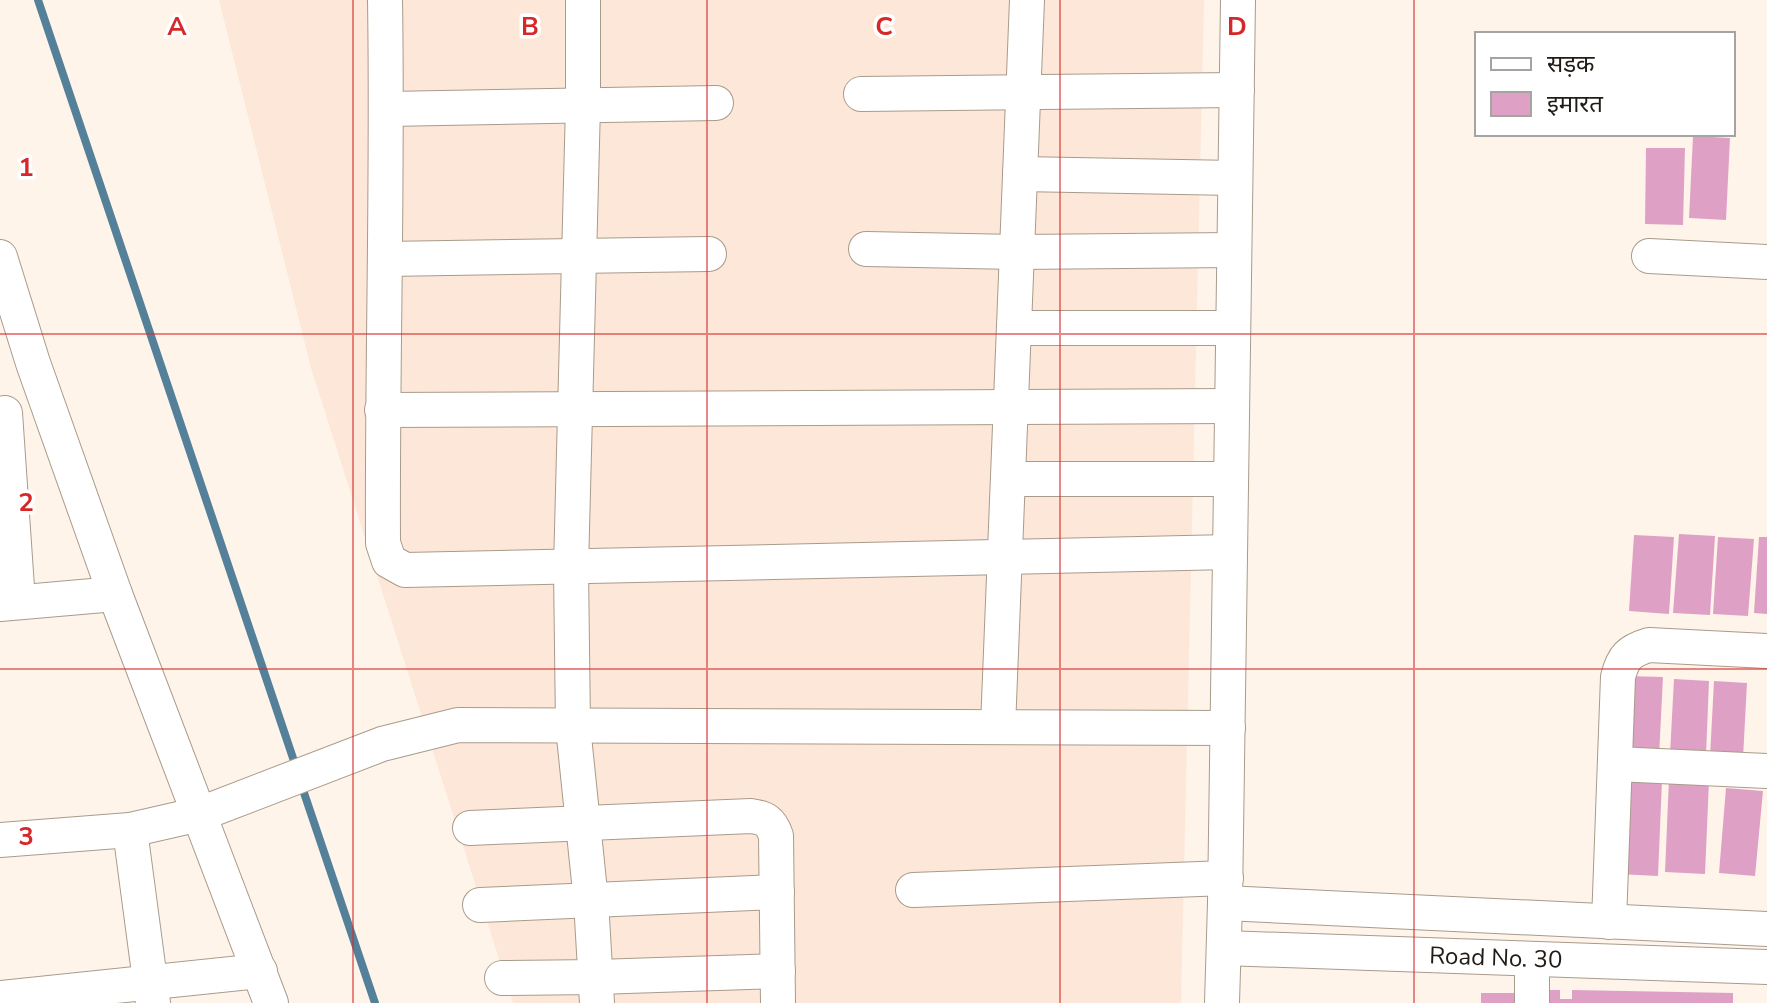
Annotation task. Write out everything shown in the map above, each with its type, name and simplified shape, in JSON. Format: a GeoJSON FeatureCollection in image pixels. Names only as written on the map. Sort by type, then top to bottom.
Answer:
{"type":"FeatureCollection","features":[{"type":"Feature","properties":{"kind":"street"},"geometry":{"type":"LineString","coordinates":[[385,0],[387,109],[382,410],[383,543],[389,561],[405,570],[1230,552]]}},
{"type":"Feature","properties":{"kind":"street"},"geometry":{"type":"LineString","coordinates":[[583,0],[571,568],[573,727],[597,990]]}},
{"type":"Feature","properties":{"kind":"street"},"geometry":{"type":"LineString","coordinates":[[998,727],[1027,0]]}},
{"type":"Feature","properties":{"kind":"street"},"geometry":{"type":"LineString","coordinates":[[1222,1003],[1238,0]]}},
{"type":"Feature","properties":{"kind":"street"},"geometry":{"type":"LineString","coordinates":[[861,94],[1237,90]]}},
{"type":"Feature","properties":{"kind":"street"},"geometry":{"type":"LineString","coordinates":[[387,109],[716,103]]}},
{"type":"Feature","properties":{"kind":"street"},"geometry":{"type":"LineString","coordinates":[[1020,174],[1235,178]]}},
{"type":"Feature","properties":{"kind":"street"},"geometry":{"type":"LineString","coordinates":[[866,249],[1017,252],[1234,250]]}},
{"type":"Feature","properties":{"kind":"street"},"geometry":{"type":"LineString","coordinates":[[385,259],[709,254]]}},
{"type":"Feature","properties":{"kind":"street"},"geometry":{"type":"LineString","coordinates":[[1649,256],[1767,262]]}},
{"type":"Feature","properties":{"kind":"street"},"geometry":{"type":"LineString","coordinates":[[0,257],[33,363],[115,594],[210,810],[266,987],[0,998]]}},
{"type":"Feature","properties":{"kind":"street"},"geometry":{"type":"LineString","coordinates":[[1014,328],[1233,328]]}},
{"type":"Feature","properties":{"kind":"street"},"geometry":{"type":"LineString","coordinates":[[382,410],[1232,406]]}},
{"type":"Feature","properties":{"kind":"street"},"geometry":{"type":"LineString","coordinates":[[5,413],[9,603],[115,594]]}},
{"type":"Feature","properties":{"kind":"street"},"geometry":{"type":"LineString","coordinates":[[1008,479],[1231,479]]}},
{"type":"Feature","properties":{"kind":"street"},"geometry":{"type":"LineString","coordinates":[[1609,922],[1618,677],[1622,659],[1632,650],[1649,645],[1767,651]]}},
{"type":"Feature","properties":{"kind":"street"},"geometry":{"type":"LineString","coordinates":[[0,840],[130,830],[210,810],[382,744],[458,725],[1228,728]]}},
{"type":"Feature","properties":{"kind":"street"},"geometry":{"type":"LineString","coordinates":[[1616,764],[1767,771]]}},
{"type":"Feature","properties":{"kind":"street"},"geometry":{"type":"LineString","coordinates":[[470,828],[751,816],[764,818],[773,825],[776,836],[778,987],[597,990],[502,978]]}},
{"type":"Feature","properties":{"kind":"street"},"geometry":{"type":"LineString","coordinates":[[130,830],[152,993]]}},
{"type":"Feature","properties":{"kind":"street","name":"Road No. 30"},"geometry":{"type":"LineString","coordinates":[[913,890],[1226,891],[1609,922],[1767,929]]}},
{"type":"Feature","properties":{"kind":"street"},"geometry":{"type":"LineString","coordinates":[[480,905],[777,892]]}},
{"type":"Feature","properties":{"kind":"street","name":"Road No. 30"},"geometry":{"type":"LineString","coordinates":[[1224,948],[1767,967]]}},
{"type":"Feature","properties":{"kind":"street"},"geometry":{"type":"LineString","coordinates":[[1532,959],[1532,1003]]}},
{"type":"Feature","properties":{"kind":"shaded area"},"geometry":{"type":"Polygon","coordinates":[[[219,0],[1204,0],[1181,1003],[513,1003],[311,368],[219,0]]]}},
{"type":"Feature","properties":{"kind":"building"},"geometry":{"type":"Polygon","coordinates":[[[1693,136],[1730,138],[1726,220],[1689,218],[1693,136]]]}},
{"type":"Feature","properties":{"kind":"building"},"geometry":{"type":"Polygon","coordinates":[[[1646,148],[1685,148],[1683,225],[1645,224],[1646,148]]]}},
{"type":"Feature","properties":{"kind":"building"},"geometry":{"type":"Polygon","coordinates":[[[1679,534],[1715,536],[1710,615],[1673,613],[1679,534]]]}},
{"type":"Feature","properties":{"kind":"building"},"geometry":{"type":"Polygon","coordinates":[[[1634,535],[1674,537],[1669,614],[1629,611],[1634,535]]]}},
{"type":"Feature","properties":{"kind":"building"},"geometry":{"type":"Polygon","coordinates":[[[1718,537],[1754,539],[1748,616],[1713,614],[1718,537]]]}},
{"type":"Feature","properties":{"kind":"building"},"geometry":{"type":"Polygon","coordinates":[[[1759,537],[1767,537],[1767,614],[1754,613],[1759,537]]]}},
{"type":"Feature","properties":{"kind":"building"},"geometry":{"type":"Polygon","coordinates":[[[1627,676],[1663,677],[1659,757],[1624,755],[1627,676]]]}},
{"type":"Feature","properties":{"kind":"building"},"geometry":{"type":"Polygon","coordinates":[[[1674,679],[1709,681],[1706,756],[1670,754],[1674,679]]]}},
{"type":"Feature","properties":{"kind":"building"},"geometry":{"type":"Polygon","coordinates":[[[1714,681],[1747,683],[1743,758],[1710,756],[1714,681]]]}},
{"type":"Feature","properties":{"kind":"building"},"geometry":{"type":"Polygon","coordinates":[[[1622,779],[1662,781],[1658,876],[1618,874],[1622,779]]]}},
{"type":"Feature","properties":{"kind":"building"},"geometry":{"type":"Polygon","coordinates":[[[1669,779],[1709,781],[1705,874],[1665,872],[1669,779]]]}},
{"type":"Feature","properties":{"kind":"building"},"geometry":{"type":"Polygon","coordinates":[[[1726,788],[1763,791],[1755,876],[1719,873],[1726,788]]]}},
{"type":"Feature","properties":{"kind":"building"},"geometry":{"type":"Polygon","coordinates":[[[1542,990],[1560,990],[1560,999],[1572,999],[1572,990],[1733,993],[1733,1003],[1542,1003],[1542,990]]]}},
{"type":"Feature","properties":{"kind":"building"},"geometry":{"type":"Polygon","coordinates":[[[1481,993],[1515,993],[1514,1003],[1481,1003],[1481,993]]]}},
{"type":"Feature","properties":{"kind":"waterway"},"geometry":{"type":"LineString","coordinates":[[38,0],[296,767]]}},
{"type":"Feature","properties":{"kind":"waterway"},"geometry":{"type":"LineString","coordinates":[[301,784],[375,1003]]}}]}
